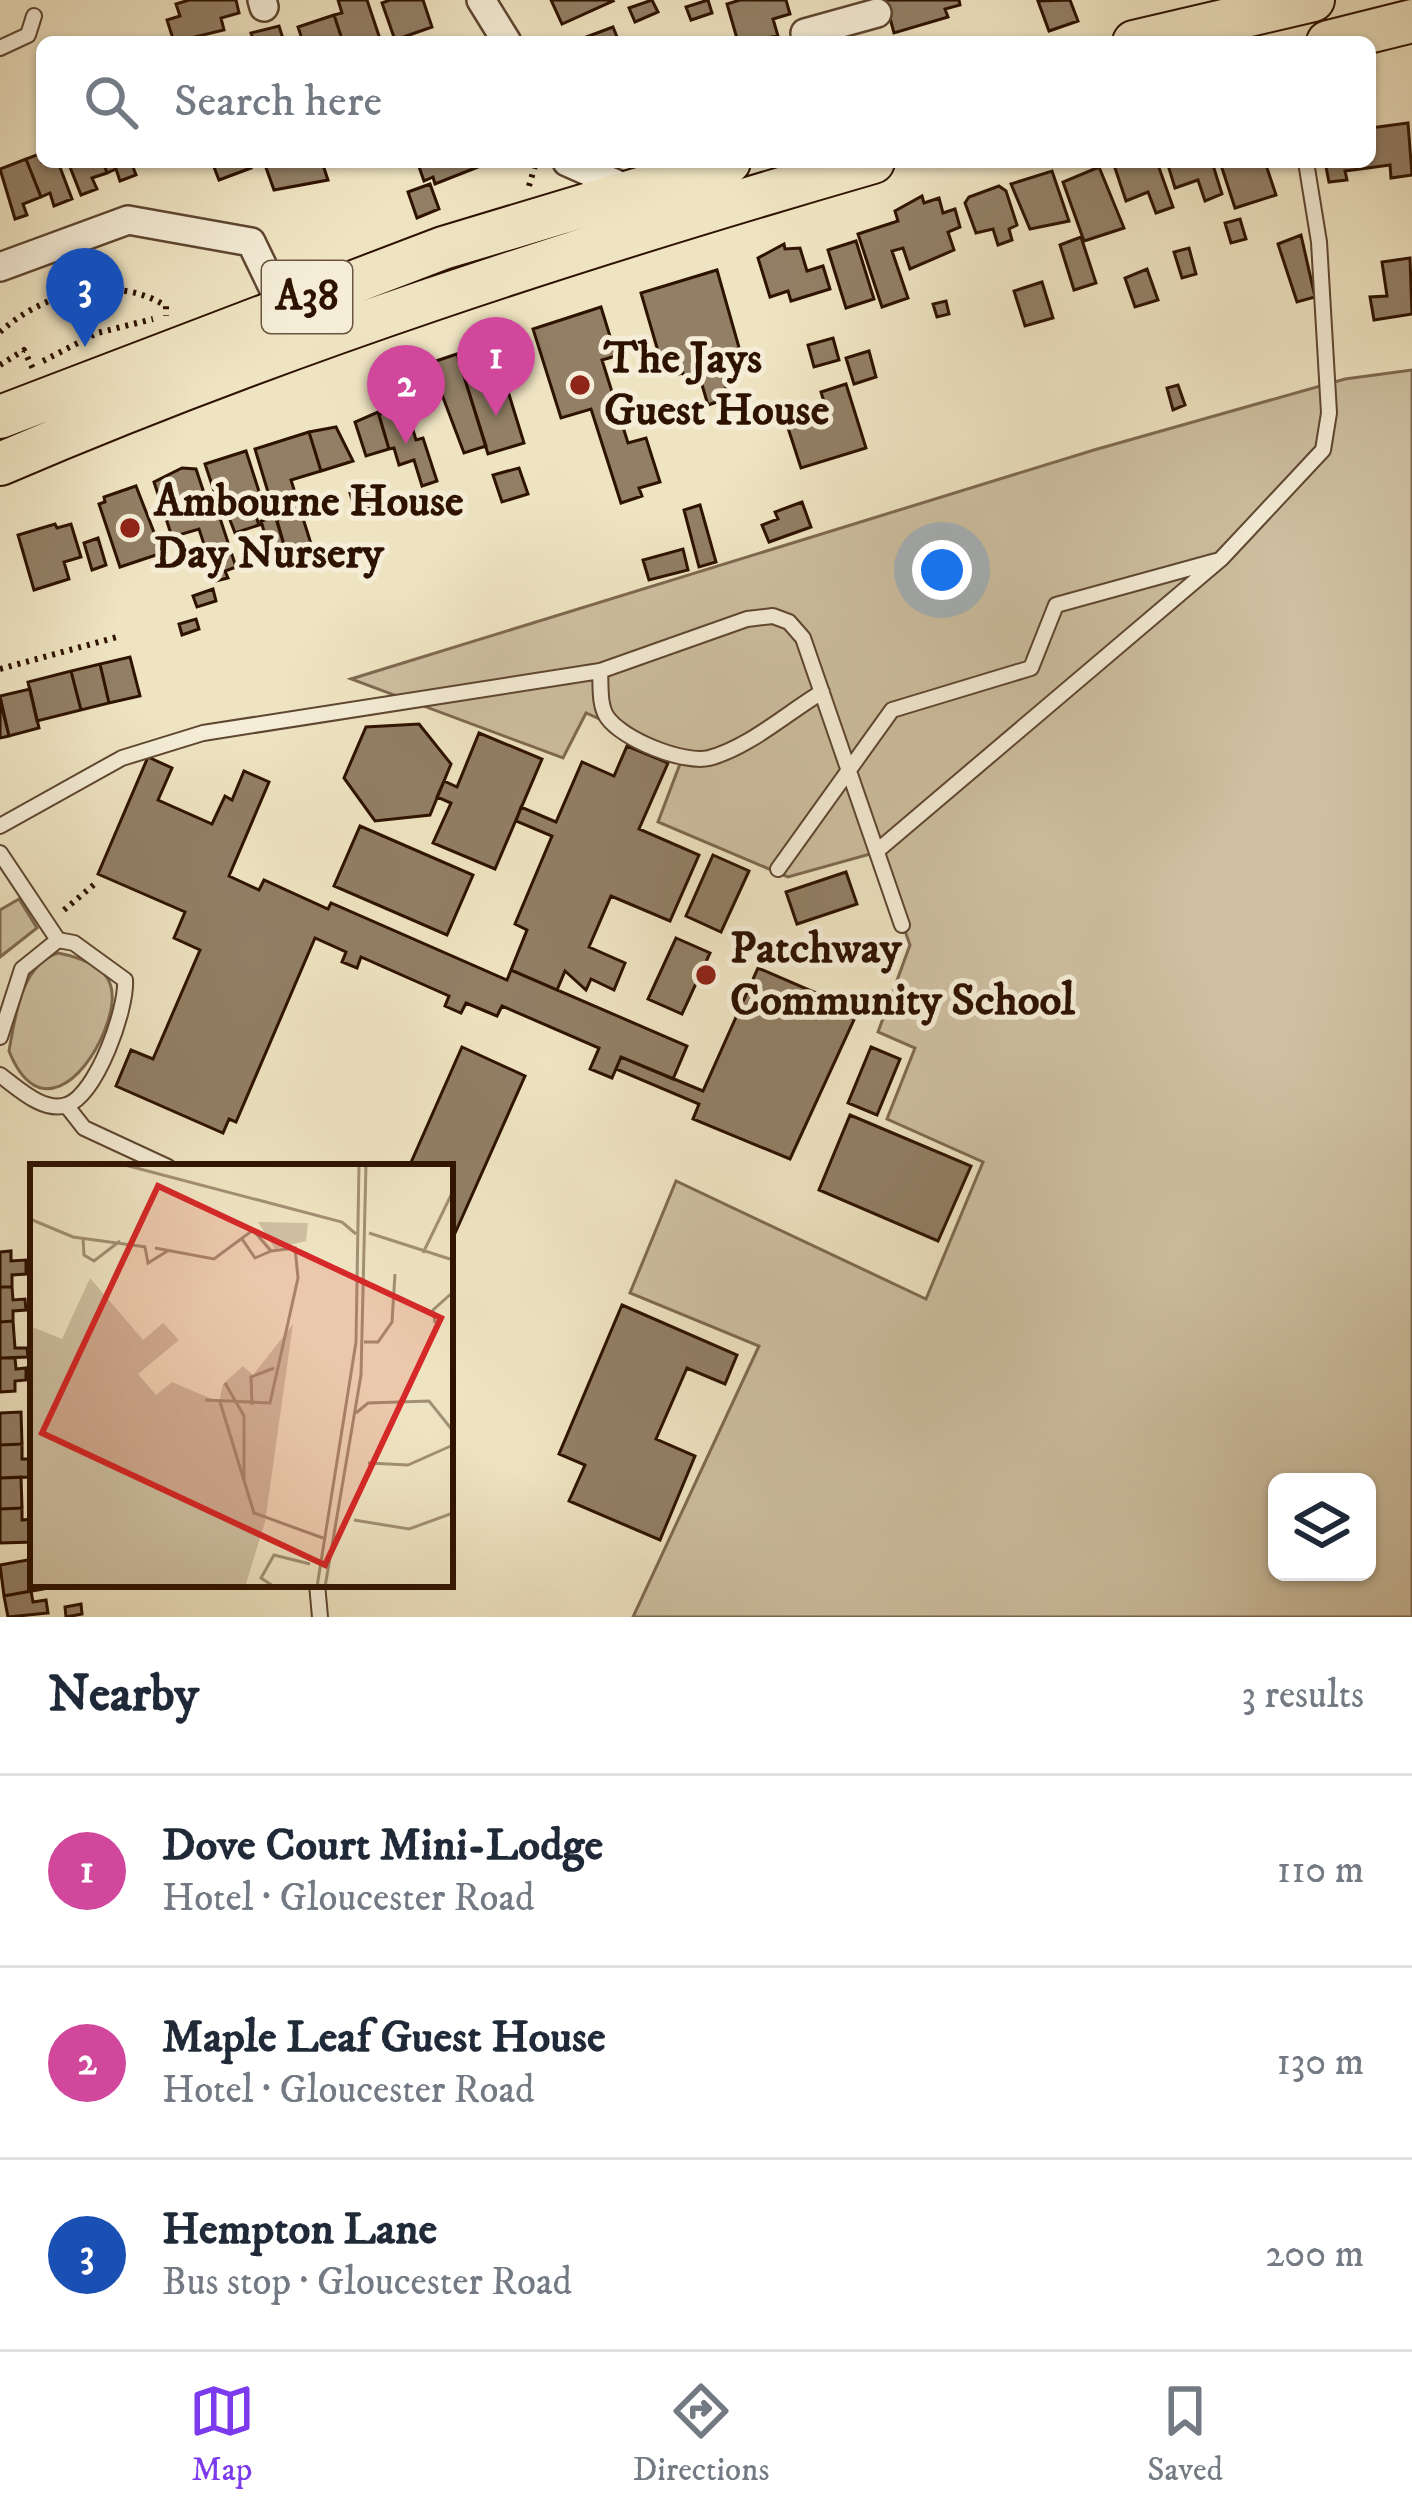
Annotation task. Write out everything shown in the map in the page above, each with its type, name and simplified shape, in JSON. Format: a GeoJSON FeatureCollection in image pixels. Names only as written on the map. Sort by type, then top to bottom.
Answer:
{"type":"FeatureCollection","features":[{"type":"Feature","properties":{"kind":"main road"},"geometry":{"type":"LineString","coordinates":[[1159,36],[1312,0]]}},
{"type":"Feature","properties":{"kind":"main road"},"geometry":{"type":"LineString","coordinates":[[1362,36],[1401,29]]}},
{"type":"Feature","properties":{"kind":"main road","name":"A38"},"geometry":{"type":"LineString","coordinates":[[0,417],[443,248],[708,168]]}},
{"type":"Feature","properties":{"kind":"main road","name":"A38"},"geometry":{"type":"LineString","coordinates":[[0,464],[297,343],[671,220],[852,168]]}},
{"type":"Feature","properties":{"kind":"street"},"geometry":{"type":"LineString","coordinates":[[481,0],[503,36]]}},
{"type":"Feature","properties":{"kind":"street"},"geometry":{"type":"LineString","coordinates":[[806,34],[836,12],[877,13]]}},
{"type":"Feature","properties":{"kind":"street"},"geometry":{"type":"LineString","coordinates":[[580,168],[630,190]]}},
{"type":"Feature","properties":{"kind":"street"},"geometry":{"type":"LineString","coordinates":[[0,267],[128,220],[251,242],[282,306]]}},
{"type":"Feature","properties":{"kind":"lane"},"geometry":{"type":"LineString","coordinates":[[0,48],[28,35],[34,16]]}},
{"type":"Feature","properties":{"kind":"lane"},"geometry":{"type":"LineString","coordinates":[[877,851],[1221,560],[1323,450],[1330,413],[1319,242],[1307,168]]}},
{"type":"Feature","properties":{"kind":"lane"},"geometry":{"type":"LineString","coordinates":[[778,869],[892,710],[1031,668],[1056,605],[1221,560]]}},
{"type":"Feature","properties":{"kind":"lane"},"geometry":{"type":"LineString","coordinates":[[0,826],[122,758],[203,733],[600,671],[747,619],[773,616],[789,622],[803,638],[902,925]]}},
{"type":"Feature","properties":{"kind":"lane"},"geometry":{"type":"LineString","coordinates":[[600,671],[602,706],[609,720],[626,734],[692,759],[709,758],[739,743],[822,692]]}},
{"type":"Feature","properties":{"kind":"lane"},"geometry":{"type":"LineString","coordinates":[[0,854],[58,940],[74,943],[125,980],[127,1003],[83,1094],[66,1106],[44,1105],[0,1075]]}},
{"type":"Feature","properties":{"kind":"lane"},"geometry":{"type":"LineString","coordinates":[[0,1037],[22,969],[58,940]]}},
{"type":"Feature","properties":{"kind":"lane"},"geometry":{"type":"LineString","coordinates":[[66,1106],[84,1127],[162,1164]]}},
{"type":"Feature","properties":{"kind":"lane"},"geometry":{"type":"LineString","coordinates":[[317,1587],[320,1617]]}},
{"type":"Feature","properties":{"kind":"path"},"geometry":{"type":"LineString","coordinates":[[0,332],[19,315],[82,291],[150,296],[166,306],[169,316],[97,333],[23,376]]}},
{"type":"Feature","properties":{"kind":"path"},"geometry":{"type":"LineString","coordinates":[[0,365],[24,350],[33,369]]}},
{"type":"Feature","properties":{"kind":"path"},"geometry":{"type":"LineString","coordinates":[[0,669],[122,636]]}},
{"type":"Feature","properties":{"kind":"shaded area","name":"Patchway Community School"},"geometry":{"type":"Polygon","coordinates":[[[1412,370],[1412,1617],[633,1617],[759,1346],[630,1293],[676,1181],[926,1299],[983,1162],[887,1119],[915,1048],[878,1032],[910,945],[877,852],[788,877],[658,822],[683,756],[586,713],[563,758],[351,679],[1094,450],[1345,379],[1412,370]]]}},
{"type":"Feature","properties":{"kind":"shaded area"},"geometry":{"type":"Polygon","coordinates":[[[19,899],[37,928],[0,957],[0,910],[19,899]]]}},
{"type":"Feature","properties":{"kind":"shaded area"},"geometry":{"type":"Polygon","coordinates":[[[58,953],[100,969],[112,1000],[104,1032],[85,1065],[60,1086],[46,1089],[20,1072],[9,1051],[28,980],[58,953]]]}},
{"type":"Feature","properties":{"kind":"building"},"geometry":{"type":"Polygon","coordinates":[[[236,0],[239,13],[221,18],[224,30],[172,36],[167,20],[180,16],[176,4],[236,0]]]}},
{"type":"Feature","properties":{"kind":"building"},"geometry":{"type":"Polygon","coordinates":[[[338,0],[367,0],[379,36],[341,36],[334,15],[342,13],[338,0]]]}},
{"type":"Feature","properties":{"kind":"building"},"geometry":{"type":"Polygon","coordinates":[[[423,0],[432,27],[394,36],[382,3],[423,0]]]}},
{"type":"Feature","properties":{"kind":"building"},"geometry":{"type":"Polygon","coordinates":[[[551,0],[612,0],[613,1],[562,24],[551,0]]]}},
{"type":"Feature","properties":{"kind":"building"},"geometry":{"type":"Polygon","coordinates":[[[652,0],[658,12],[635,22],[629,8],[652,0]]]}},
{"type":"Feature","properties":{"kind":"building"},"geometry":{"type":"Polygon","coordinates":[[[708,0],[712,13],[691,20],[686,7],[708,0]]]}},
{"type":"Feature","properties":{"kind":"building"},"geometry":{"type":"Polygon","coordinates":[[[786,0],[790,14],[773,19],[778,36],[736,36],[727,4],[786,0]]]}},
{"type":"Feature","properties":{"kind":"building"},"geometry":{"type":"Polygon","coordinates":[[[885,0],[959,0],[960,5],[945,9],[948,17],[894,33],[885,0]]]}},
{"type":"Feature","properties":{"kind":"building"},"geometry":{"type":"Polygon","coordinates":[[[1070,0],[1078,21],[1049,31],[1038,1],[1070,0]]]}},
{"type":"Feature","properties":{"kind":"building"},"geometry":{"type":"Polygon","coordinates":[[[334,15],[341,36],[301,36],[298,27],[334,15]]]}},
{"type":"Feature","properties":{"kind":"building"},"geometry":{"type":"Polygon","coordinates":[[[279,26],[282,36],[252,36],[279,26]]]}},
{"type":"Feature","properties":{"kind":"building"},"geometry":{"type":"Polygon","coordinates":[[[613,27],[617,36],[589,36],[613,27]]]}},
{"type":"Feature","properties":{"kind":"building"},"geometry":{"type":"Polygon","coordinates":[[[1408,123],[1412,175],[1391,178],[1390,165],[1376,167],[1376,127],[1408,123]]]}},
{"type":"Feature","properties":{"kind":"building"},"geometry":{"type":"Polygon","coordinates":[[[36,155],[36,168],[60,168],[72,199],[54,206],[50,193],[41,197],[26,159],[36,155]]]}},
{"type":"Feature","properties":{"kind":"building"},"geometry":{"type":"Polygon","coordinates":[[[26,159],[41,197],[23,204],[27,215],[15,219],[0,169],[26,159]]]}},
{"type":"Feature","properties":{"kind":"building"},"geometry":{"type":"Polygon","coordinates":[[[70,168],[105,168],[107,173],[92,178],[97,189],[81,195],[70,168]]]}},
{"type":"Feature","properties":{"kind":"building"},"geometry":{"type":"Polygon","coordinates":[[[105,168],[133,168],[136,175],[120,181],[116,169],[107,173],[105,168]]]}},
{"type":"Feature","properties":{"kind":"building"},"geometry":{"type":"Polygon","coordinates":[[[214,168],[251,168],[219,180],[214,168]]]}},
{"type":"Feature","properties":{"kind":"building"},"geometry":{"type":"Polygon","coordinates":[[[266,168],[324,168],[328,180],[274,190],[266,168]]]}},
{"type":"Feature","properties":{"kind":"building"},"geometry":{"type":"Polygon","coordinates":[[[419,168],[475,168],[435,184],[433,177],[424,181],[419,168]]]}},
{"type":"Feature","properties":{"kind":"building"},"geometry":{"type":"Polygon","coordinates":[[[1099,168],[1124,228],[1084,241],[1063,182],[1099,168]]]}},
{"type":"Feature","properties":{"kind":"building"},"geometry":{"type":"Polygon","coordinates":[[[1115,168],[1159,168],[1173,207],[1156,213],[1148,192],[1126,201],[1115,168]]]}},
{"type":"Feature","properties":{"kind":"building"},"geometry":{"type":"Polygon","coordinates":[[[1169,168],[1214,168],[1222,194],[1205,201],[1198,180],[1175,188],[1169,168]]]}},
{"type":"Feature","properties":{"kind":"building"},"geometry":{"type":"Polygon","coordinates":[[[1222,168],[1267,168],[1276,195],[1235,208],[1222,168]]]}},
{"type":"Feature","properties":{"kind":"building"},"geometry":{"type":"Polygon","coordinates":[[[1326,168],[1368,168],[1345,171],[1347,180],[1329,182],[1326,168]]]}},
{"type":"Feature","properties":{"kind":"building"},"geometry":{"type":"Polygon","coordinates":[[[1052,171],[1069,221],[1030,229],[1011,184],[1052,171]]]}},
{"type":"Feature","properties":{"kind":"building"},"geometry":{"type":"Polygon","coordinates":[[[430,184],[439,209],[417,218],[408,192],[430,184]]]}},
{"type":"Feature","properties":{"kind":"building"},"geometry":{"type":"Polygon","coordinates":[[[999,186],[1006,191],[1017,225],[1009,229],[1012,240],[998,245],[993,229],[976,233],[965,203],[999,186]]]}},
{"type":"Feature","properties":{"kind":"building"},"geometry":{"type":"Polygon","coordinates":[[[922,196],[924,203],[939,198],[943,213],[955,209],[960,227],[948,232],[954,250],[910,269],[903,248],[892,251],[908,298],[882,307],[858,234],[898,221],[895,211],[922,196]]]}},
{"type":"Feature","properties":{"kind":"building"},"geometry":{"type":"Polygon","coordinates":[[[1240,219],[1246,239],[1231,243],[1225,223],[1240,219]]]}},
{"type":"Feature","properties":{"kind":"building"},"geometry":{"type":"Polygon","coordinates":[[[1301,235],[1315,297],[1297,302],[1278,244],[1301,235]]]}},
{"type":"Feature","properties":{"kind":"building"},"geometry":{"type":"Polygon","coordinates":[[[1081,237],[1096,283],[1074,290],[1060,245],[1081,237]]]}},
{"type":"Feature","properties":{"kind":"building"},"geometry":{"type":"Polygon","coordinates":[[[856,241],[874,299],[846,308],[828,250],[856,241]]]}},
{"type":"Feature","properties":{"kind":"building"},"geometry":{"type":"Polygon","coordinates":[[[784,244],[785,249],[800,248],[807,271],[823,266],[830,289],[791,301],[788,291],[770,297],[758,258],[784,244]]]}},
{"type":"Feature","properties":{"kind":"building"},"geometry":{"type":"Polygon","coordinates":[[[1189,248],[1196,274],[1182,278],[1174,252],[1189,248]]]}},
{"type":"Feature","properties":{"kind":"building"},"geometry":{"type":"Polygon","coordinates":[[[1410,258],[1412,314],[1374,320],[1370,297],[1387,296],[1382,262],[1410,258]]]}},
{"type":"Feature","properties":{"kind":"building"},"geometry":{"type":"Polygon","coordinates":[[[1147,269],[1158,300],[1135,307],[1125,278],[1147,269]]]}},
{"type":"Feature","properties":{"kind":"building"},"geometry":{"type":"Polygon","coordinates":[[[717,270],[740,351],[717,358],[729,398],[708,405],[700,378],[687,383],[683,373],[675,375],[669,355],[660,358],[641,293],[717,270]]]}},
{"type":"Feature","properties":{"kind":"building"},"geometry":{"type":"Polygon","coordinates":[[[1042,282],[1053,318],[1025,326],[1014,291],[1042,282]]]}},
{"type":"Feature","properties":{"kind":"building"},"geometry":{"type":"Polygon","coordinates":[[[946,301],[949,314],[937,317],[933,304],[946,301]]]}},
{"type":"Feature","properties":{"kind":"building","name":"The Jays Guest House"},"geometry":{"type":"Polygon","coordinates":[[[601,307],[616,356],[602,360],[628,443],[646,438],[660,482],[639,488],[642,496],[621,503],[591,409],[561,418],[533,329],[601,307]]]}},
{"type":"Feature","properties":{"kind":"building"},"geometry":{"type":"Polygon","coordinates":[[[833,338],[839,360],[814,367],[808,345],[833,338]]]}},
{"type":"Feature","properties":{"kind":"building"},"geometry":{"type":"Polygon","coordinates":[[[493,343],[524,443],[488,454],[457,354],[493,343]]]}},
{"type":"Feature","properties":{"kind":"building"},"geometry":{"type":"Polygon","coordinates":[[[869,351],[876,377],[854,384],[846,358],[869,351]]]}},
{"type":"Feature","properties":{"kind":"building"},"geometry":{"type":"Polygon","coordinates":[[[457,354],[486,446],[464,453],[430,363],[457,354]]]}},
{"type":"Feature","properties":{"kind":"building"},"geometry":{"type":"Polygon","coordinates":[[[846,384],[866,448],[801,468],[788,428],[828,415],[821,392],[846,384]]]}},
{"type":"Feature","properties":{"kind":"building"},"geometry":{"type":"Polygon","coordinates":[[[1178,385],[1185,405],[1173,410],[1167,388],[1178,385]]]}},
{"type":"Feature","properties":{"kind":"building"},"geometry":{"type":"Polygon","coordinates":[[[406,407],[416,440],[423,438],[437,481],[422,486],[414,460],[399,465],[394,448],[389,449],[379,415],[406,407]]]}},
{"type":"Feature","properties":{"kind":"building"},"geometry":{"type":"Polygon","coordinates":[[[378,412],[389,449],[366,456],[355,422],[378,412]]]}},
{"type":"Feature","properties":{"kind":"building"},"geometry":{"type":"Polygon","coordinates":[[[336,427],[353,461],[321,471],[309,432],[336,427]]]}},
{"type":"Feature","properties":{"kind":"building"},"geometry":{"type":"Polygon","coordinates":[[[309,432],[321,471],[291,480],[312,547],[287,555],[255,449],[309,432]]]}},
{"type":"Feature","properties":{"kind":"building"},"geometry":{"type":"Polygon","coordinates":[[[246,451],[263,504],[253,508],[259,525],[235,533],[228,515],[239,511],[237,503],[220,509],[205,464],[246,451]]]}},
{"type":"Feature","properties":{"kind":"building"},"geometry":{"type":"Polygon","coordinates":[[[182,468],[196,469],[212,517],[219,515],[236,567],[225,571],[228,578],[216,581],[199,529],[172,537],[154,482],[182,468]]]}},
{"type":"Feature","properties":{"kind":"building"},"geometry":{"type":"Polygon","coordinates":[[[519,468],[528,494],[502,502],[493,475],[519,468]]]}},
{"type":"Feature","properties":{"kind":"building"},"geometry":{"type":"Polygon","coordinates":[[[378,484],[386,508],[371,513],[364,488],[378,484]]]}},
{"type":"Feature","properties":{"kind":"building","name":"Ambourne House Day Nursery"},"geometry":{"type":"Polygon","coordinates":[[[136,486],[162,553],[120,567],[99,504],[105,502],[104,497],[136,486]]]}},
{"type":"Feature","properties":{"kind":"building"},"geometry":{"type":"Polygon","coordinates":[[[364,488],[371,513],[357,517],[350,493],[364,488]]]}},
{"type":"Feature","properties":{"kind":"building"},"geometry":{"type":"Polygon","coordinates":[[[802,502],[811,527],[769,542],[762,525],[778,519],[775,512],[802,502]]]}},
{"type":"Feature","properties":{"kind":"building"},"geometry":{"type":"Polygon","coordinates":[[[700,505],[716,562],[699,567],[684,510],[700,505]]]}},
{"type":"Feature","properties":{"kind":"building"},"geometry":{"type":"Polygon","coordinates":[[[276,517],[287,555],[272,559],[261,521],[276,517]]]}},
{"type":"Feature","properties":{"kind":"building"},"geometry":{"type":"Polygon","coordinates":[[[55,524],[57,528],[71,524],[81,557],[64,562],[69,579],[34,590],[18,535],[55,524]]]}},
{"type":"Feature","properties":{"kind":"building"},"geometry":{"type":"Polygon","coordinates":[[[98,538],[106,565],[92,570],[84,543],[98,538]]]}},
{"type":"Feature","properties":{"kind":"building"},"geometry":{"type":"Polygon","coordinates":[[[683,549],[688,570],[649,580],[643,560],[683,549]]]}},
{"type":"Feature","properties":{"kind":"building"},"geometry":{"type":"Polygon","coordinates":[[[213,589],[216,601],[197,607],[193,596],[213,589]]]}},
{"type":"Feature","properties":{"kind":"building"},"geometry":{"type":"Polygon","coordinates":[[[196,619],[199,629],[182,635],[179,624],[196,619]]]}},
{"type":"Feature","properties":{"kind":"building"},"geometry":{"type":"Polygon","coordinates":[[[130,657],[140,696],[109,703],[100,664],[130,657]]]}},
{"type":"Feature","properties":{"kind":"building"},"geometry":{"type":"Polygon","coordinates":[[[100,664],[109,703],[81,710],[71,671],[100,664]]]}},
{"type":"Feature","properties":{"kind":"building"},"geometry":{"type":"Polygon","coordinates":[[[71,671],[81,710],[37,721],[28,682],[71,671]]]}},
{"type":"Feature","properties":{"kind":"building"},"geometry":{"type":"Polygon","coordinates":[[[30,689],[39,728],[9,736],[0,696],[30,689]]]}},
{"type":"Feature","properties":{"kind":"building"},"geometry":{"type":"Polygon","coordinates":[[[0,700],[9,736],[0,738],[0,700]]]}},
{"type":"Feature","properties":{"kind":"building"},"geometry":{"type":"Polygon","coordinates":[[[419,724],[451,764],[430,815],[375,821],[344,778],[366,727],[419,724]]]}},
{"type":"Feature","properties":{"kind":"building"},"geometry":{"type":"Polygon","coordinates":[[[479,733],[542,759],[495,869],[433,843],[451,803],[437,797],[444,781],[457,787],[479,733]]]}},
{"type":"Feature","properties":{"kind":"building"},"geometry":{"type":"Polygon","coordinates":[[[627,746],[668,763],[639,829],[699,855],[670,921],[611,896],[589,947],[625,963],[614,990],[591,979],[586,990],[565,971],[557,990],[511,970],[527,930],[515,924],[552,836],[516,821],[521,807],[556,822],[582,762],[614,776],[627,746]]]}},
{"type":"Feature","properties":{"kind":"building"},"geometry":{"type":"Polygon","coordinates":[[[148,757],[172,768],[158,800],[212,824],[225,796],[232,800],[244,771],[269,782],[229,876],[259,890],[264,880],[328,909],[331,903],[507,980],[511,970],[687,1046],[673,1079],[621,1057],[612,1078],[590,1069],[599,1048],[502,1006],[497,1016],[466,1003],[461,1013],[445,1006],[449,996],[361,957],[357,968],[342,962],[346,952],[315,938],[236,1122],[229,1119],[223,1133],[116,1086],[131,1050],[153,1059],[200,950],[174,938],[185,912],[98,874],[148,757]]]}},
{"type":"Feature","properties":{"kind":"building"},"geometry":{"type":"Polygon","coordinates":[[[360,826],[473,875],[447,935],[334,886],[360,826]]]}},
{"type":"Feature","properties":{"kind":"building"},"geometry":{"type":"Polygon","coordinates":[[[713,855],[749,871],[721,932],[686,916],[713,855]]]}},
{"type":"Feature","properties":{"kind":"building"},"geometry":{"type":"Polygon","coordinates":[[[846,872],[857,904],[797,924],[786,892],[846,872]]]}},
{"type":"Feature","properties":{"kind":"building"},"geometry":{"type":"Polygon","coordinates":[[[676,938],[710,953],[682,1014],[648,999],[676,938]]]}},
{"type":"Feature","properties":{"kind":"building"},"geometry":{"type":"Polygon","coordinates":[[[758,968],[858,1011],[790,1159],[693,1119],[699,1104],[616,1069],[621,1057],[703,1091],[758,968]]]}},
{"type":"Feature","properties":{"kind":"building"},"geometry":{"type":"Polygon","coordinates":[[[462,1047],[525,1076],[453,1238],[453,1164],[410,1164],[462,1047]]]}},
{"type":"Feature","properties":{"kind":"building"},"geometry":{"type":"Polygon","coordinates":[[[871,1047],[900,1059],[877,1115],[848,1103],[871,1047]]]}},
{"type":"Feature","properties":{"kind":"building"},"geometry":{"type":"Polygon","coordinates":[[[850,1115],[971,1166],[938,1241],[819,1190],[850,1115]]]}},
{"type":"Feature","properties":{"kind":"building"},"geometry":{"type":"Polygon","coordinates":[[[11,1251],[11,1261],[26,1260],[26,1274],[12,1275],[12,1287],[0,1287],[0,1252],[11,1251]]]}},
{"type":"Feature","properties":{"kind":"building"},"geometry":{"type":"Polygon","coordinates":[[[0,1287],[12,1287],[13,1300],[25,1299],[26,1310],[13,1311],[13,1321],[0,1322],[0,1287]]]}},
{"type":"Feature","properties":{"kind":"building"},"geometry":{"type":"Polygon","coordinates":[[[622,1305],[737,1355],[725,1384],[687,1368],[656,1439],[695,1456],[660,1540],[569,1501],[585,1465],[559,1454],[622,1305]]]}},
{"type":"Feature","properties":{"kind":"building"},"geometry":{"type":"Polygon","coordinates":[[[13,1321],[15,1348],[27,1348],[28,1357],[0,1358],[0,1322],[13,1321]]]}},
{"type":"Feature","properties":{"kind":"building"},"geometry":{"type":"Polygon","coordinates":[[[0,1358],[15,1358],[16,1369],[26,1368],[26,1380],[15,1381],[15,1391],[0,1392],[0,1358]]]}},
{"type":"Feature","properties":{"kind":"building"},"geometry":{"type":"Polygon","coordinates":[[[21,1412],[22,1444],[0,1445],[0,1413],[21,1412]]]}},
{"type":"Feature","properties":{"kind":"building"},"geometry":{"type":"Polygon","coordinates":[[[22,1444],[22,1459],[30,1459],[30,1477],[0,1478],[0,1445],[22,1444]]]}},
{"type":"Feature","properties":{"kind":"building"},"geometry":{"type":"Polygon","coordinates":[[[21,1477],[22,1508],[0,1509],[0,1478],[21,1477]]]}},
{"type":"Feature","properties":{"kind":"building"},"geometry":{"type":"Polygon","coordinates":[[[22,1508],[22,1520],[30,1519],[30,1542],[0,1543],[0,1509],[22,1508]]]}},
{"type":"Feature","properties":{"kind":"building"},"geometry":{"type":"Polygon","coordinates":[[[30,1560],[30,1587],[43,1589],[4,1596],[0,1565],[30,1560]]]}},
{"type":"Feature","properties":{"kind":"building"},"geometry":{"type":"Polygon","coordinates":[[[31,1591],[33,1602],[46,1600],[48,1613],[8,1617],[4,1596],[31,1591]]]}},
{"type":"Feature","properties":{"kind":"building"},"geometry":{"type":"Polygon","coordinates":[[[81,1604],[82,1614],[66,1617],[65,1607],[81,1604]]]}},
{"type":"Feature","properties":{"kind":"place","name":"Hempton Lane"},"geometry":{"type":"Point","coordinates":[85,347]}},
{"type":"Feature","properties":{"kind":"place","name":"The Jays Guest House"},"geometry":{"type":"Point","coordinates":[580,385]}},
{"type":"Feature","properties":{"kind":"place","name":"Dove Court Mini-Lodge"},"geometry":{"type":"Point","coordinates":[496,416]}},
{"type":"Feature","properties":{"kind":"place","name":"Maple Leaf Guest House"},"geometry":{"type":"Point","coordinates":[406,444]}},
{"type":"Feature","properties":{"kind":"place","name":"Ambourne House Day Nursery"},"geometry":{"type":"Point","coordinates":[130,528]}},
{"type":"Feature","properties":{"kind":"place","name":"Patchway Community School"},"geometry":{"type":"Point","coordinates":[706,975]}}]}
